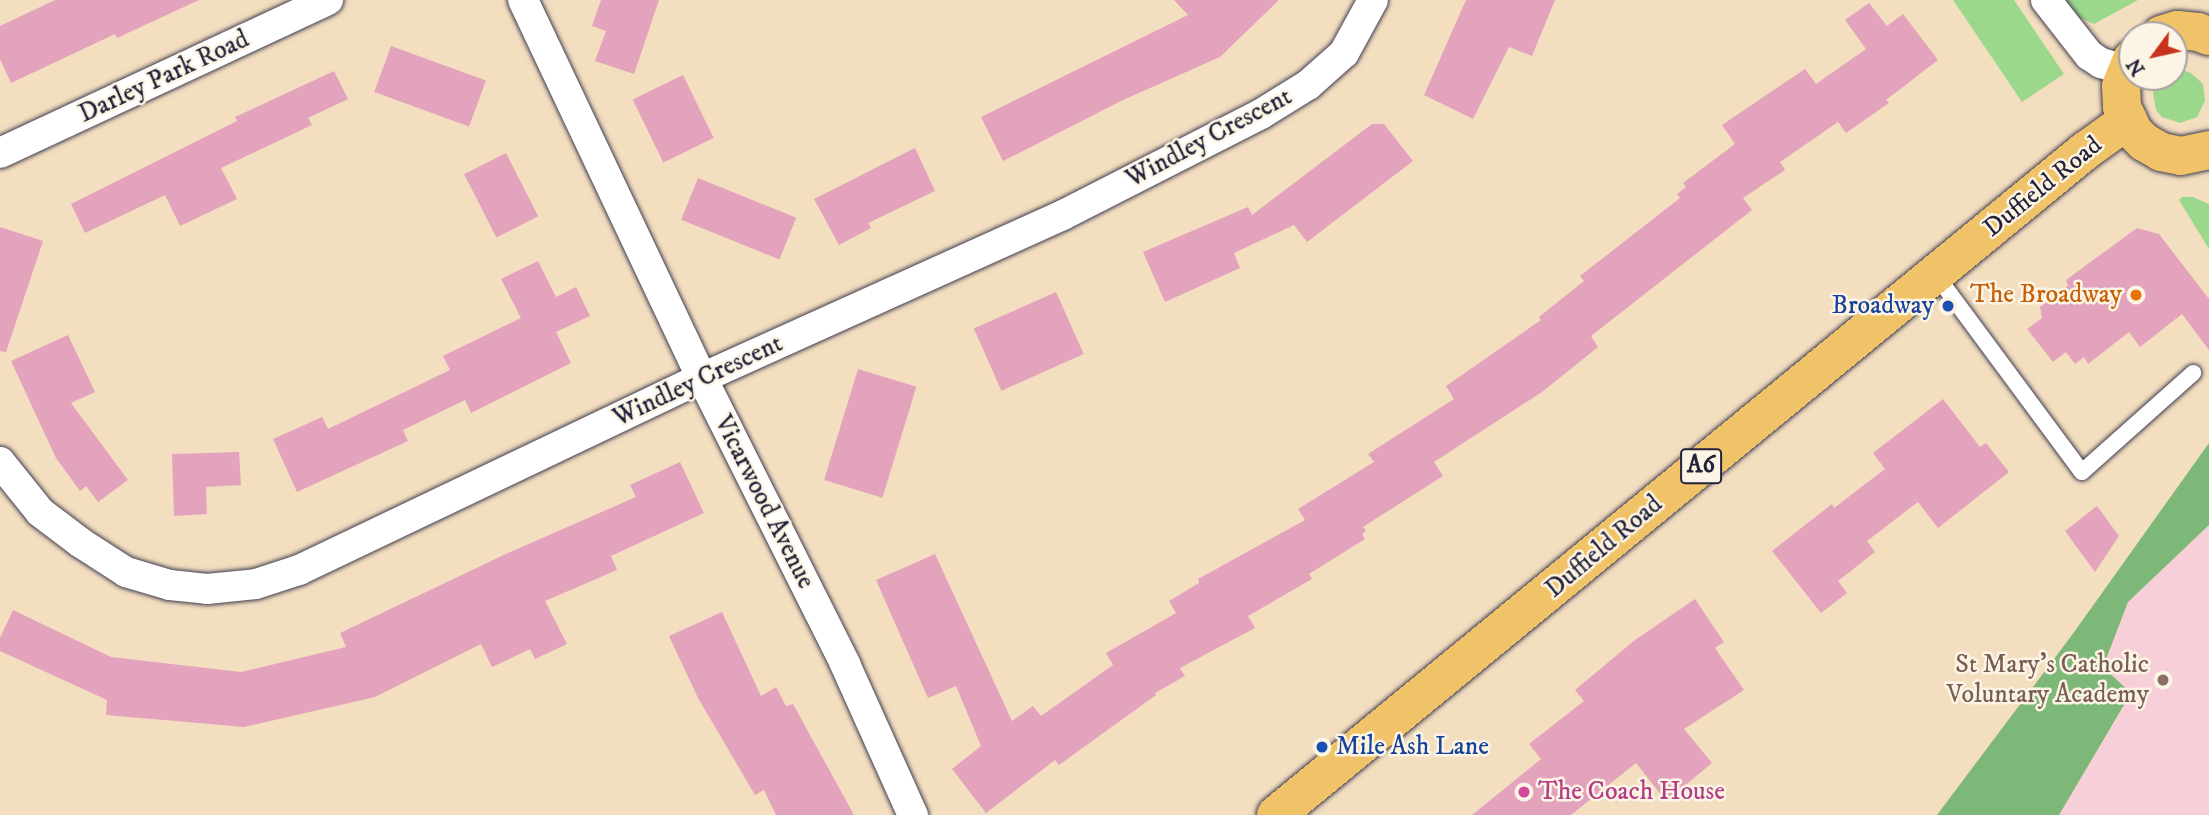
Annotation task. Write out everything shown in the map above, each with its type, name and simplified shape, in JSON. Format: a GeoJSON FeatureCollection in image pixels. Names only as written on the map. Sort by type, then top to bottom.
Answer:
{"type":"FeatureCollection","features":[{"type":"Feature","properties":{"kind":"main road"},"geometry":{"type":"LineString","coordinates":[[2121,91],[2122,107],[2144,142],[2161,152],[2181,156],[2209,150]]}},
{"type":"Feature","properties":{"kind":"main road","name":"Duffield Road"},"geometry":{"type":"LineString","coordinates":[[1276,815],[2085,151],[2128,120]]}},
{"type":"Feature","properties":{"kind":"street","name":"Darley Park Road"},"geometry":{"type":"LineString","coordinates":[[0,153],[328,0]]}},
{"type":"Feature","properties":{"kind":"street","name":"Vicarwood Avenue"},"geometry":{"type":"LineString","coordinates":[[523,0],[702,378],[845,664],[913,815]]}},
{"type":"Feature","properties":{"kind":"street","name":"Windley Crescent"},"geometry":{"type":"LineString","coordinates":[[0,462],[40,512],[126,572],[170,585],[207,589],[256,584],[299,570],[702,378],[1063,215],[1261,114],[1308,85],[1344,53],[1373,0]]}},
{"type":"Feature","properties":{"kind":"street"},"geometry":{"type":"LineString","coordinates":[[2046,0],[2089,55],[2101,64],[2118,64]]}},
{"type":"Feature","properties":{"kind":"lane"},"geometry":{"type":"LineString","coordinates":[[1936,275],[2082,472],[2193,373]]}},
{"type":"Feature","properties":{"kind":"shaded area","name":"St Mary's Catholic Voluntary Academy"},"geometry":{"type":"Polygon","coordinates":[[[2209,525],[2209,815],[2059,815],[2131,693],[2103,667],[2128,602],[2209,525]]]}},
{"type":"Feature","properties":{"kind":"green space"},"geometry":{"type":"Polygon","coordinates":[[[1953,0],[2014,0],[2064,74],[2022,102],[1953,0]]]}},
{"type":"Feature","properties":{"kind":"green space"},"geometry":{"type":"Polygon","coordinates":[[[2065,0],[2138,0],[2094,24],[2078,17],[2065,0]]]}},
{"type":"Feature","properties":{"kind":"green space"},"geometry":{"type":"Polygon","coordinates":[[[2188,72],[2203,84],[2205,101],[2197,117],[2180,123],[2162,117],[2156,110],[2153,93],[2188,91],[2188,72]]]}},
{"type":"Feature","properties":{"kind":"green space"},"geometry":{"type":"Polygon","coordinates":[[[2182,197],[2193,197],[2209,204],[2209,249],[2179,200],[2182,197]]]}},
{"type":"Feature","properties":{"kind":"green space"},"geometry":{"type":"Polygon","coordinates":[[[2209,443],[2209,525],[2128,602],[2103,667],[2131,693],[2059,815],[1937,815],[2072,635],[2209,443]]]}},
{"type":"Feature","properties":{"kind":"building"},"geometry":{"type":"Polygon","coordinates":[[[55,0],[199,0],[117,38],[115,34],[11,83],[0,59],[0,26],[55,0]]]}},
{"type":"Feature","properties":{"kind":"building"},"geometry":{"type":"Polygon","coordinates":[[[601,0],[659,0],[634,74],[595,61],[606,31],[592,26],[601,0]]]}},
{"type":"Feature","properties":{"kind":"building"},"geometry":{"type":"Polygon","coordinates":[[[1174,0],[1279,0],[1220,57],[1123,100],[1003,161],[981,117],[1188,15],[1174,0]]]}},
{"type":"Feature","properties":{"kind":"building"},"geometry":{"type":"Polygon","coordinates":[[[1466,0],[1555,0],[1532,56],[1509,47],[1473,119],[1424,95],[1466,0]]]}},
{"type":"Feature","properties":{"kind":"building"},"geometry":{"type":"Polygon","coordinates":[[[1869,3],[1887,26],[1903,14],[1938,60],[1886,100],[1889,103],[1846,133],[1838,122],[1780,162],[1785,170],[1743,198],[1752,210],[1591,336],[1598,347],[1542,392],[1434,462],[1443,476],[1363,527],[1366,531],[1362,534],[1365,539],[1309,574],[1312,579],[1248,616],[1255,628],[1180,668],[1185,676],[1155,693],[1156,695],[1059,765],[1055,760],[986,813],[952,769],[981,746],[956,686],[928,698],[876,580],[935,554],[1012,721],[1033,706],[1041,716],[1113,665],[1106,653],[1176,613],[1169,601],[1199,583],[1198,579],[1305,520],[1298,509],[1374,462],[1368,454],[1454,399],[1446,386],[1541,320],[1539,317],[1584,281],[1580,276],[1680,198],[1677,194],[1686,187],[1683,183],[1735,144],[1722,125],[1805,69],[1816,84],[1866,49],[1845,20],[1869,3]]]}},
{"type":"Feature","properties":{"kind":"building"},"geometry":{"type":"Polygon","coordinates":[[[391,46],[486,81],[469,127],[374,92],[391,46]]]}},
{"type":"Feature","properties":{"kind":"building"},"geometry":{"type":"Polygon","coordinates":[[[334,71],[348,99],[308,118],[312,125],[221,168],[237,199],[180,226],[165,195],[85,233],[71,204],[237,121],[235,117],[334,71]]]}},
{"type":"Feature","properties":{"kind":"building"},"geometry":{"type":"Polygon","coordinates":[[[683,75],[714,138],[663,162],[633,100],[683,75]]]}},
{"type":"Feature","properties":{"kind":"building"},"geometry":{"type":"Polygon","coordinates":[[[1372,124],[1384,124],[1413,161],[1307,242],[1294,225],[1234,253],[1240,268],[1165,302],[1143,252],[1248,207],[1252,215],[1372,124]]]}},
{"type":"Feature","properties":{"kind":"building"},"geometry":{"type":"Polygon","coordinates":[[[915,148],[935,191],[868,223],[871,228],[839,245],[814,199],[915,148]]]}},
{"type":"Feature","properties":{"kind":"building"},"geometry":{"type":"Polygon","coordinates":[[[506,153],[538,216],[496,238],[464,174],[506,153]]]}},
{"type":"Feature","properties":{"kind":"building"},"geometry":{"type":"Polygon","coordinates":[[[698,178],[796,218],[779,259],[681,220],[698,178]]]}},
{"type":"Feature","properties":{"kind":"building"},"geometry":{"type":"Polygon","coordinates":[[[0,227],[43,241],[6,352],[0,351],[0,227]]]}},
{"type":"Feature","properties":{"kind":"building","name":"The Broadway"},"geometry":{"type":"Polygon","coordinates":[[[2137,228],[2159,234],[2209,299],[2209,350],[2182,314],[2140,347],[2129,332],[2088,364],[2084,357],[2075,364],[2066,352],[2053,362],[2027,329],[2042,318],[2040,307],[2068,286],[2066,280],[2137,228]]]}},
{"type":"Feature","properties":{"kind":"building"},"geometry":{"type":"Polygon","coordinates":[[[538,261],[556,297],[576,287],[590,316],[556,332],[571,363],[471,413],[465,400],[403,430],[408,441],[297,492],[273,439],[322,417],[328,429],[450,370],[443,356],[521,318],[501,279],[538,261]]]}},
{"type":"Feature","properties":{"kind":"building"},"geometry":{"type":"Polygon","coordinates":[[[1056,292],[1084,354],[1001,391],[974,329],[1056,292]]]}},
{"type":"Feature","properties":{"kind":"building"},"geometry":{"type":"Polygon","coordinates":[[[68,335],[95,392],[71,403],[128,480],[98,502],[86,486],[80,491],[56,458],[11,361],[68,335]]]}},
{"type":"Feature","properties":{"kind":"building"},"geometry":{"type":"Polygon","coordinates":[[[858,369],[916,387],[882,498],[824,480],[858,369]]]}},
{"type":"Feature","properties":{"kind":"building"},"geometry":{"type":"Polygon","coordinates":[[[1943,399],[1980,447],[1986,443],[2009,472],[1938,528],[1918,502],[1867,541],[1875,552],[1838,581],[1847,593],[1821,613],[1772,551],[1832,504],[1834,508],[1885,469],[1873,453],[1943,399]]]}},
{"type":"Feature","properties":{"kind":"building"},"geometry":{"type":"Polygon","coordinates":[[[239,452],[241,485],[206,487],[207,514],[174,516],[172,454],[239,452]]]}},
{"type":"Feature","properties":{"kind":"building"},"geometry":{"type":"Polygon","coordinates":[[[680,462],[704,513],[611,556],[617,570],[545,601],[567,644],[535,659],[530,649],[492,667],[481,644],[375,697],[244,727],[106,715],[107,700],[0,651],[0,638],[13,610],[111,657],[241,672],[346,647],[340,633],[508,553],[636,497],[630,485],[680,462]]]}},
{"type":"Feature","properties":{"kind":"building"},"geometry":{"type":"Polygon","coordinates":[[[2097,506],[2119,536],[2095,572],[2065,531],[2097,506]]]}},
{"type":"Feature","properties":{"kind":"building"},"geometry":{"type":"Polygon","coordinates":[[[1695,599],[1724,642],[1715,648],[1744,690],[1684,729],[1712,763],[1666,801],[1636,763],[1571,815],[1472,815],[1541,759],[1529,744],[1584,701],[1575,690],[1635,640],[1695,599]]]}},
{"type":"Feature","properties":{"kind":"building"},"geometry":{"type":"Polygon","coordinates":[[[722,612],[761,696],[776,687],[786,706],[793,704],[854,815],[776,815],[764,790],[755,795],[698,698],[669,636],[722,612]]]}},
{"type":"Feature","properties":{"kind":"place","name":"The Broadway"},"geometry":{"type":"Point","coordinates":[2136,295]}},
{"type":"Feature","properties":{"kind":"place","name":"Broadway"},"geometry":{"type":"Point","coordinates":[1948,306]}},
{"type":"Feature","properties":{"kind":"place","name":"St Mary's Catholic Voluntary Academy"},"geometry":{"type":"Point","coordinates":[2163,680]}},
{"type":"Feature","properties":{"kind":"place","name":"Mile Ash Lane"},"geometry":{"type":"Point","coordinates":[1322,747]}},
{"type":"Feature","properties":{"kind":"place","name":"The Coach House"},"geometry":{"type":"Point","coordinates":[1524,792]}}]}
